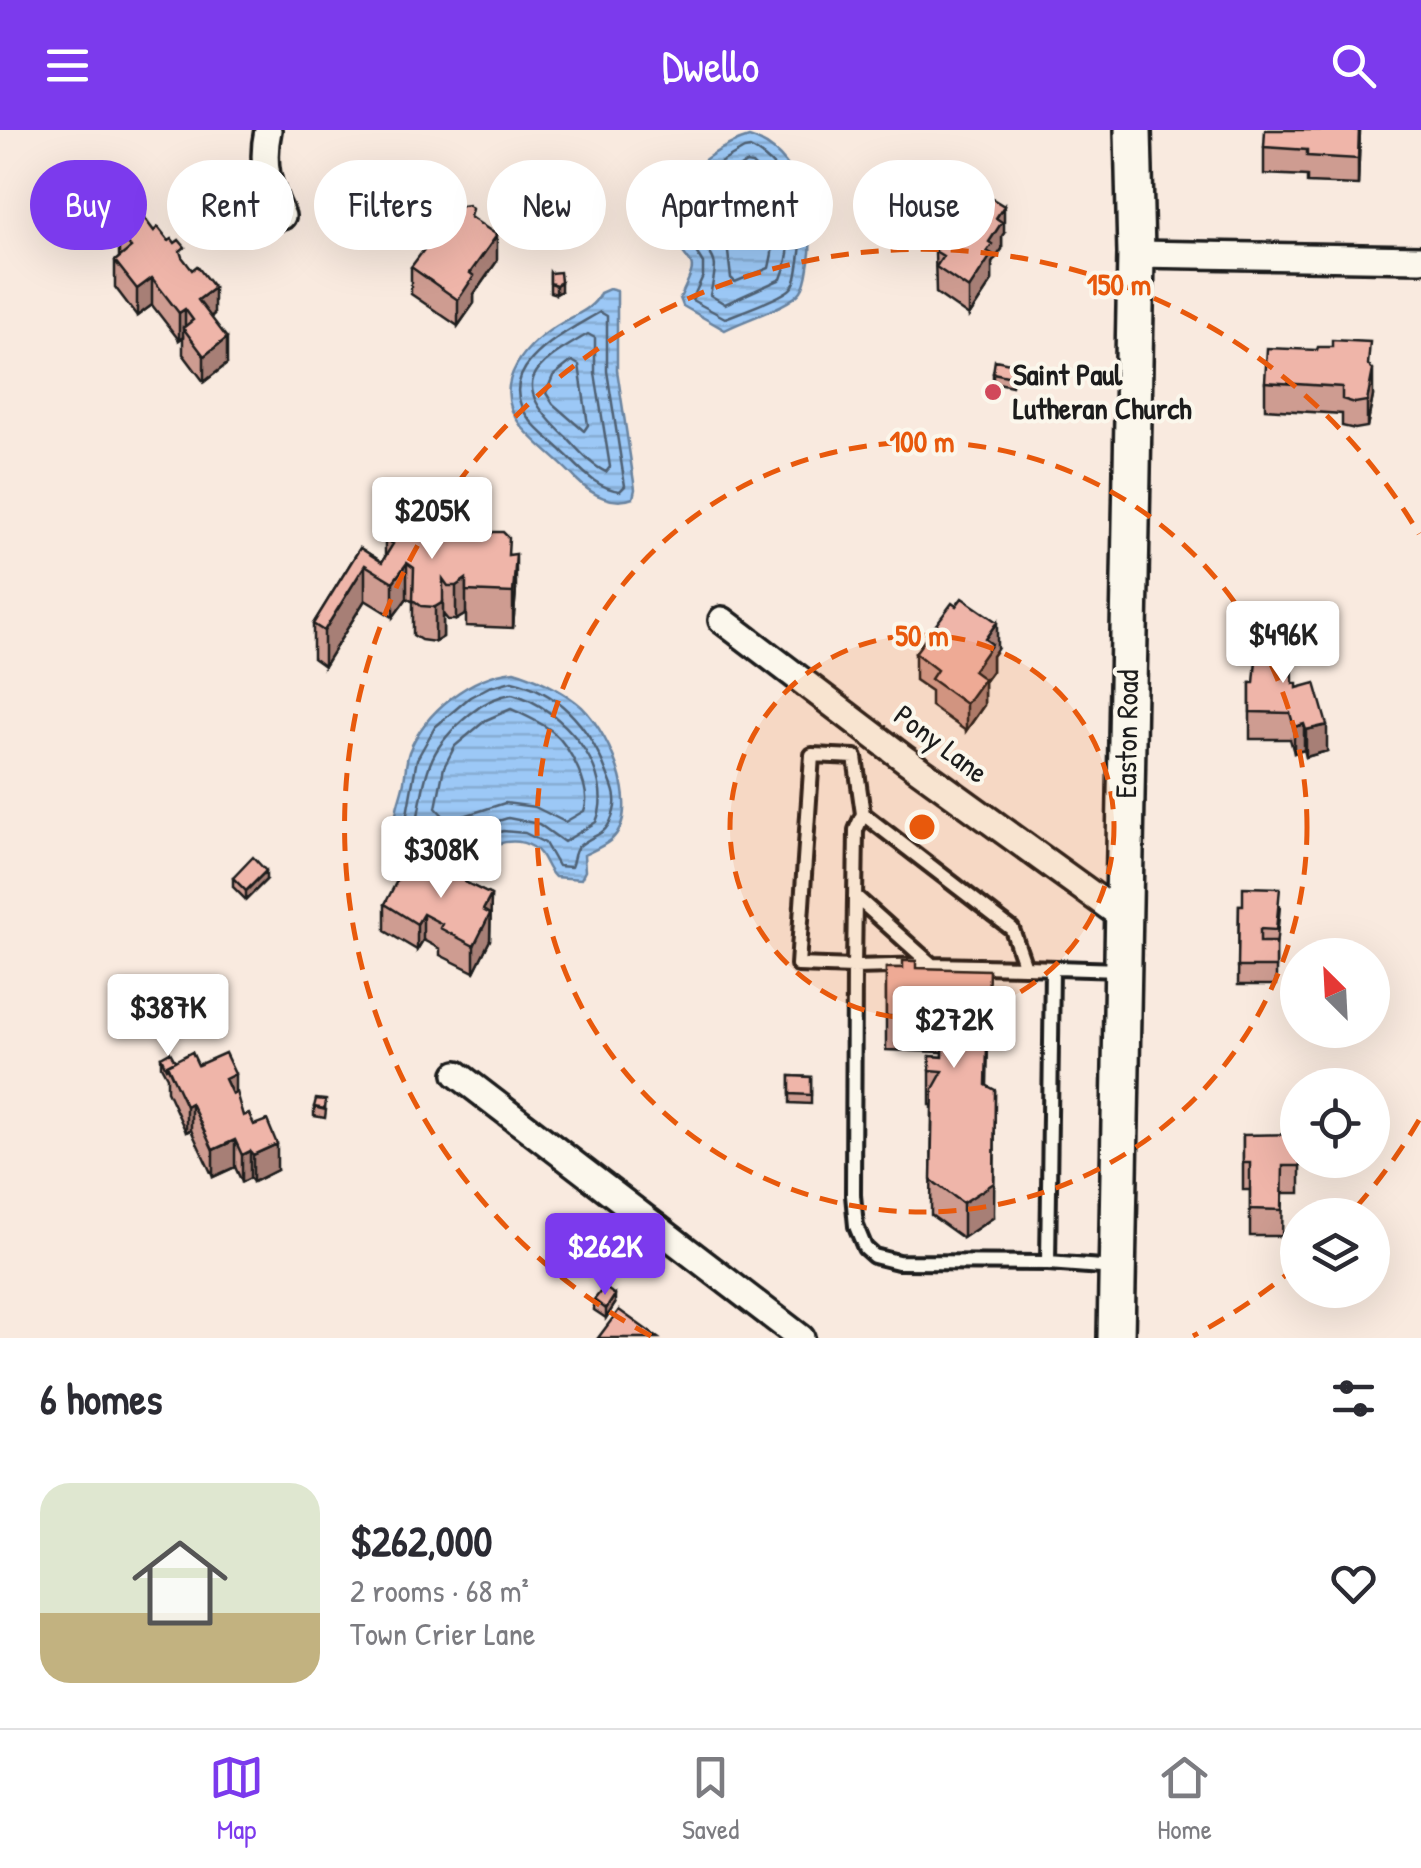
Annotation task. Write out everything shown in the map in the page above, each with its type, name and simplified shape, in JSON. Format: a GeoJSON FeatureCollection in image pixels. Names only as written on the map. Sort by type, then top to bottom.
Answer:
{"type":"FeatureCollection","features":[{"type":"Feature","properties":{"kind":"main road","name":"Easton Road"},"geometry":{"type":"LineString","coordinates":[[1116,1338],[1136,254],[1134,130]]}},
{"type":"Feature","properties":{"kind":"street"},"geometry":{"type":"LineString","coordinates":[[264,160],[268,130]]}},
{"type":"Feature","properties":{"kind":"street"},"geometry":{"type":"LineString","coordinates":[[1136,254],[1421,259]]}},
{"type":"Feature","properties":{"kind":"street","name":"Pony Lane"},"geometry":{"type":"LineString","coordinates":[[722,620],[1123,917]]}},
{"type":"Feature","properties":{"kind":"street"},"geometry":{"type":"LineString","coordinates":[[464,1079],[801,1338]]}},
{"type":"Feature","properties":{"kind":"lane"},"geometry":{"type":"LineString","coordinates":[[1118,1268],[1048,1263],[898,1262],[874,1256],[866,1248],[856,1226],[853,1195],[854,967],[854,896],[856,830],[863,814],[856,757],[812,755],[798,965],[854,967],[932,965],[1123,970]]}},
{"type":"Feature","properties":{"kind":"lane"},"geometry":{"type":"LineString","coordinates":[[863,814],[1012,929],[1025,968]]}},
{"type":"Feature","properties":{"kind":"lane"},"geometry":{"type":"LineString","coordinates":[[854,896],[932,965]]}},
{"type":"Feature","properties":{"kind":"lane"},"geometry":{"type":"LineString","coordinates":[[1048,1263],[1052,969]]}},
{"type":"Feature","properties":{"kind":"water"},"geometry":{"type":"Polygon","coordinates":[[[749,137],[766,145],[782,160],[706,160],[749,137]]]}},
{"type":"Feature","properties":{"kind":"water"},"geometry":{"type":"Polygon","coordinates":[[[681,250],[810,250],[804,284],[796,297],[725,330],[683,306],[680,298],[691,274],[691,264],[681,250]]]}},
{"type":"Feature","properties":{"kind":"water"},"geometry":{"type":"Polygon","coordinates":[[[617,291],[617,370],[635,489],[633,498],[618,501],[589,490],[534,440],[512,410],[509,394],[516,365],[537,340],[586,310],[600,293],[617,291]]]}},
{"type":"Feature","properties":{"kind":"water"},"geometry":{"type":"Polygon","coordinates":[[[514,671],[562,693],[588,713],[618,768],[624,809],[620,826],[611,840],[584,855],[581,879],[555,877],[537,850],[520,842],[506,842],[443,861],[423,852],[398,827],[396,813],[408,757],[426,723],[466,688],[514,671]]]}},
{"type":"Feature","properties":{"kind":"building"},"geometry":{"type":"Polygon","coordinates":[[[1265,130],[1359,130],[1358,159],[1307,156],[1307,150],[1264,147],[1265,130]]]}},
{"type":"Feature","properties":{"kind":"building"},"geometry":{"type":"Polygon","coordinates":[[[995,200],[1004,206],[996,218],[1002,222],[995,233],[995,200]]]}},
{"type":"Feature","properties":{"kind":"building"},"geometry":{"type":"Polygon","coordinates":[[[467,205],[472,209],[470,217],[487,228],[487,249],[458,300],[411,267],[424,250],[467,250],[467,205]]]}},
{"type":"Feature","properties":{"kind":"building"},"geometry":{"type":"Polygon","coordinates":[[[147,222],[154,231],[158,227],[167,238],[167,250],[181,250],[192,270],[197,266],[214,288],[198,300],[227,338],[204,356],[183,328],[193,320],[185,309],[179,313],[152,278],[137,289],[115,261],[129,250],[147,250],[147,222]]]}},
{"type":"Feature","properties":{"kind":"building"},"geometry":{"type":"Polygon","coordinates":[[[988,250],[992,254],[969,289],[936,267],[943,256],[935,251],[988,250]]]}},
{"type":"Feature","properties":{"kind":"building"},"geometry":{"type":"Polygon","coordinates":[[[560,272],[561,282],[550,283],[550,273],[560,272]]]}},
{"type":"Feature","properties":{"kind":"building"},"geometry":{"type":"Polygon","coordinates":[[[1332,340],[1370,342],[1368,365],[1373,370],[1367,401],[1342,399],[1342,387],[1265,382],[1267,348],[1317,350],[1332,347],[1332,340]]]}},
{"type":"Feature","properties":{"kind":"building"},"geometry":{"type":"Polygon","coordinates":[[[995,360],[1015,364],[1012,377],[993,373],[995,360]]]}},
{"type":"Feature","properties":{"kind":"building"},"geometry":{"type":"Polygon","coordinates":[[[408,500],[438,519],[433,528],[447,537],[487,539],[493,532],[503,532],[509,538],[508,555],[516,554],[513,593],[466,591],[466,579],[448,586],[443,579],[443,602],[435,607],[421,606],[413,600],[414,568],[407,563],[393,582],[365,565],[324,631],[313,624],[360,548],[382,562],[393,544],[385,539],[408,500]]]}},
{"type":"Feature","properties":{"kind":"building"},"geometry":{"type":"Polygon","coordinates":[[[962,598],[997,622],[985,639],[992,644],[973,671],[984,679],[966,704],[931,679],[937,670],[915,653],[952,603],[956,606],[962,598]]]}},
{"type":"Feature","properties":{"kind":"building"},"geometry":{"type":"Polygon","coordinates":[[[1258,637],[1292,637],[1293,683],[1297,683],[1297,688],[1315,683],[1327,725],[1306,730],[1304,724],[1294,727],[1290,713],[1250,712],[1250,683],[1254,683],[1258,637]]]}},
{"type":"Feature","properties":{"kind":"building"},"geometry":{"type":"Polygon","coordinates":[[[253,857],[266,871],[246,891],[233,878],[253,857]]]}},
{"type":"Feature","properties":{"kind":"building"},"geometry":{"type":"Polygon","coordinates":[[[422,858],[491,895],[483,910],[490,914],[474,946],[423,914],[417,924],[385,904],[402,871],[413,877],[422,858]]]}},
{"type":"Feature","properties":{"kind":"building"},"geometry":{"type":"Polygon","coordinates":[[[1243,887],[1280,888],[1276,930],[1260,929],[1260,942],[1276,942],[1276,967],[1238,967],[1243,887]]]}},
{"type":"Feature","properties":{"kind":"building"},"geometry":{"type":"Polygon","coordinates":[[[903,961],[916,961],[916,968],[989,970],[986,1085],[995,1090],[994,1183],[963,1203],[931,1180],[933,1089],[943,1071],[930,1070],[930,1056],[943,1057],[944,1017],[886,1016],[886,968],[903,968],[903,961]]]}},
{"type":"Feature","properties":{"kind":"building"},"geometry":{"type":"Polygon","coordinates":[[[170,1052],[175,1061],[166,1068],[161,1057],[170,1052]]]}},
{"type":"Feature","properties":{"kind":"building"},"geometry":{"type":"Polygon","coordinates":[[[192,1052],[198,1065],[225,1053],[235,1074],[225,1079],[232,1094],[236,1092],[243,1116],[249,1114],[254,1125],[267,1120],[277,1144],[253,1155],[250,1151],[242,1155],[235,1140],[213,1150],[191,1103],[186,1106],[167,1065],[192,1052]]]}},
{"type":"Feature","properties":{"kind":"building"},"geometry":{"type":"Polygon","coordinates":[[[790,1076],[811,1077],[811,1095],[790,1094],[790,1076]]]}},
{"type":"Feature","properties":{"kind":"building"},"geometry":{"type":"Polygon","coordinates":[[[316,1099],[326,1100],[325,1109],[314,1107],[316,1099]]]}},
{"type":"Feature","properties":{"kind":"building"},"geometry":{"type":"Polygon","coordinates":[[[1280,1134],[1280,1210],[1250,1209],[1250,1163],[1243,1163],[1243,1135],[1280,1134]]]}},
{"type":"Feature","properties":{"kind":"building"},"geometry":{"type":"Polygon","coordinates":[[[604,1287],[615,1295],[606,1309],[594,1300],[604,1287]]]}},
{"type":"Feature","properties":{"kind":"building"},"geometry":{"type":"Polygon","coordinates":[[[619,1310],[658,1338],[598,1338],[619,1310]]]}},
{"type":"Feature","properties":{"kind":"place","name":"Saint Paul Lutheran Church"},"geometry":{"type":"Point","coordinates":[993,392]}}]}
